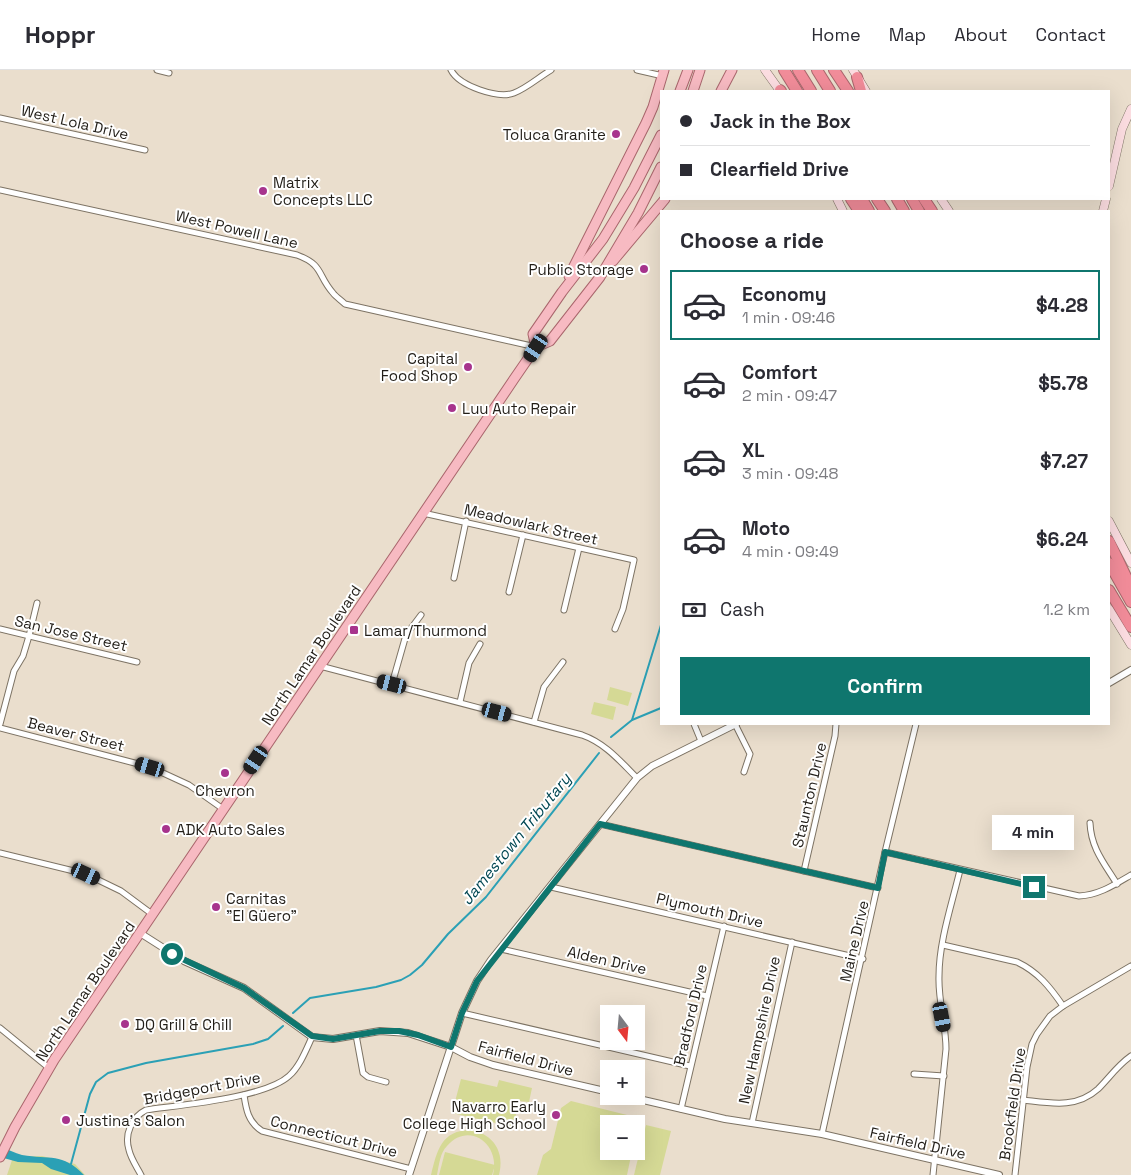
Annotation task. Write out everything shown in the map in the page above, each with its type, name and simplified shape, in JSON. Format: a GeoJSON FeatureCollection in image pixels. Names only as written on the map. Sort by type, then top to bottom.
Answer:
{"type":"FeatureCollection","features":[{"type":"Feature","properties":{"kind":"highway"},"geometry":{"type":"LineString","coordinates":[[784,70],[796,90]]}},
{"type":"Feature","properties":{"kind":"highway"},"geometry":{"type":"LineString","coordinates":[[798,70],[810,90]]}},
{"type":"Feature","properties":{"kind":"highway"},"geometry":{"type":"LineString","coordinates":[[817,70],[829,90]]}},
{"type":"Feature","properties":{"kind":"highway"},"geometry":{"type":"LineString","coordinates":[[834,70],[847,90]]}},
{"type":"Feature","properties":{"kind":"highway"},"geometry":{"type":"LineString","coordinates":[[855,73],[861,90]]}},
{"type":"Feature","properties":{"kind":"highway"},"geometry":{"type":"LineString","coordinates":[[1110,543],[1131,587]]}},
{"type":"Feature","properties":{"kind":"highway"},"geometry":{"type":"LineString","coordinates":[[1110,565],[1131,602]]}},
{"type":"Feature","properties":{"kind":"highway"},"geometry":{"type":"LineString","coordinates":[[1110,592],[1131,627]]}},
{"type":"Feature","properties":{"kind":"main road"},"geometry":{"type":"LineString","coordinates":[[680,90],[688,70]]}},
{"type":"Feature","properties":{"kind":"main road"},"geometry":{"type":"LineString","coordinates":[[693,90],[700,70]]}},
{"type":"Feature","properties":{"kind":"main road"},"geometry":{"type":"LineString","coordinates":[[765,70],[779,90]]}},
{"type":"Feature","properties":{"kind":"main road"},"geometry":{"type":"LineString","coordinates":[[722,90],[734,72]]}},
{"type":"Feature","properties":{"kind":"main road"},"geometry":{"type":"LineString","coordinates":[[562,292],[636,144],[653,107],[664,73]]}},
{"type":"Feature","properties":{"kind":"main road"},"geometry":{"type":"LineString","coordinates":[[855,73],[865,90]]}},
{"type":"Feature","properties":{"kind":"main road"},"geometry":{"type":"LineString","coordinates":[[1110,182],[1122,129],[1131,109]]}},
{"type":"Feature","properties":{"kind":"main road","name":"North Lamar Boulevard"},"geometry":{"type":"LineString","coordinates":[[536,348],[533,334],[562,292],[603,239],[629,196],[660,136]]}},
{"type":"Feature","properties":{"kind":"main road","name":"North Lamar Boulevard"},"geometry":{"type":"LineString","coordinates":[[0,1157],[49,1068],[423,513],[536,348],[550,341],[600,277],[638,213],[660,169]]}},
{"type":"Feature","properties":{"kind":"main road"},"geometry":{"type":"LineString","coordinates":[[600,277],[637,235],[664,200]]}},
{"type":"Feature","properties":{"kind":"main road"},"geometry":{"type":"LineString","coordinates":[[1110,523],[1131,563]]}},
{"type":"Feature","properties":{"kind":"main road"},"geometry":{"type":"LineString","coordinates":[[1110,611],[1131,645]]}},
{"type":"Feature","properties":{"kind":"street"},"geometry":{"type":"LineString","coordinates":[[157,70],[169,73]]}},
{"type":"Feature","properties":{"kind":"street"},"geometry":{"type":"LineString","coordinates":[[451,70],[464,84],[504,95],[513,94],[551,70]]}},
{"type":"Feature","properties":{"kind":"street"},"geometry":{"type":"LineString","coordinates":[[637,70],[664,73]]}},
{"type":"Feature","properties":{"kind":"street","name":"West Lola Drive"},"geometry":{"type":"LineString","coordinates":[[0,118],[145,150]]}},
{"type":"Feature","properties":{"kind":"street","name":"West Powell Lane"},"geometry":{"type":"LineString","coordinates":[[0,190],[297,255],[309,259],[319,269],[332,292],[346,304],[536,348]]}},
{"type":"Feature","properties":{"kind":"street","name":"Meadowlark Street"},"geometry":{"type":"LineString","coordinates":[[423,513],[634,560],[623,609],[615,629]]}},
{"type":"Feature","properties":{"kind":"street"},"geometry":{"type":"LineString","coordinates":[[454,578],[466,522]]}},
{"type":"Feature","properties":{"kind":"street"},"geometry":{"type":"LineString","coordinates":[[509,592],[523,535]]}},
{"type":"Feature","properties":{"kind":"street"},"geometry":{"type":"LineString","coordinates":[[564,610],[578,548]]}},
{"type":"Feature","properties":{"kind":"street"},"geometry":{"type":"LineString","coordinates":[[0,724],[14,671],[23,656],[30,636],[36,603]]}},
{"type":"Feature","properties":{"kind":"street"},"geometry":{"type":"LineString","coordinates":[[392,684],[406,635],[421,615]]}},
{"type":"Feature","properties":{"kind":"street","name":"San Jose Street"},"geometry":{"type":"LineString","coordinates":[[0,629],[137,662]]}},
{"type":"Feature","properties":{"kind":"street"},"geometry":{"type":"LineString","coordinates":[[460,702],[469,663],[480,644]]}},
{"type":"Feature","properties":{"kind":"street"},"geometry":{"type":"LineString","coordinates":[[534,722],[544,686],[563,662]]}},
{"type":"Feature","properties":{"kind":"street"},"geometry":{"type":"LineString","coordinates":[[320,666],[592,738],[613,754],[637,778]]}},
{"type":"Feature","properties":{"kind":"street"},"geometry":{"type":"LineString","coordinates":[[1110,682],[1131,670]]}},
{"type":"Feature","properties":{"kind":"street"},"geometry":{"type":"LineString","coordinates":[[694,725],[701,741]]}},
{"type":"Feature","properties":{"kind":"street"},"geometry":{"type":"LineString","coordinates":[[410,1172],[462,1013],[477,981],[637,778],[652,766],[734,725]]}},
{"type":"Feature","properties":{"kind":"street"},"geometry":{"type":"LineString","coordinates":[[736,725],[750,754],[744,772]]}},
{"type":"Feature","properties":{"kind":"street","name":"Staunton Drive"},"geometry":{"type":"LineString","coordinates":[[804,871],[836,725]]}},
{"type":"Feature","properties":{"kind":"street","name":"Maine Drive"},"geometry":{"type":"LineString","coordinates":[[822,1134],[863,959],[885,852],[916,725]]}},
{"type":"Feature","properties":{"kind":"street","name":"Beaver Street"},"geometry":{"type":"LineString","coordinates":[[0,728],[134,762],[158,770],[189,785],[223,809]]}},
{"type":"Feature","properties":{"kind":"street"},"geometry":{"type":"LineString","coordinates":[[1090,823],[1090,837],[1117,884]]}},
{"type":"Feature","properties":{"kind":"street"},"geometry":{"type":"LineString","coordinates":[[600,824],[878,888]]}},
{"type":"Feature","properties":{"kind":"street"},"geometry":{"type":"LineString","coordinates":[[885,852],[1079,896],[1096,894],[1131,875]]}},
{"type":"Feature","properties":{"kind":"street"},"geometry":{"type":"LineString","coordinates":[[0,853],[86,874],[121,891],[152,914]]}},
{"type":"Feature","properties":{"kind":"street"},"geometry":{"type":"LineString","coordinates":[[933,1175],[944,1076],[946,1039],[940,1005],[939,975],[943,944],[960,870]]}},
{"type":"Feature","properties":{"kind":"street","name":"Plymouth Drive"},"geometry":{"type":"LineString","coordinates":[[551,887],[863,959]]}},
{"type":"Feature","properties":{"kind":"street","name":"Bradford Drive"},"geometry":{"type":"LineString","coordinates":[[682,1109],[690,1066],[724,926]]}},
{"type":"Feature","properties":{"kind":"street","name":"Fairfield Drive"},"geometry":{"type":"LineString","coordinates":[[140,933],[181,959],[257,996],[302,1031],[312,1036],[333,1039],[380,1031],[399,1031],[418,1035],[451,1047],[493,1066],[600,1090]]}},
{"type":"Feature","properties":{"kind":"street","name":"New Hampshire Drive"},"geometry":{"type":"LineString","coordinates":[[752,1123],[792,942]]}},
{"type":"Feature","properties":{"kind":"street"},"geometry":{"type":"LineString","coordinates":[[943,944],[1017,962],[1028,967],[1046,982],[1063,1006]]}},
{"type":"Feature","properties":{"kind":"street","name":"Alden Drive"},"geometry":{"type":"LineString","coordinates":[[501,949],[707,996]]}},
{"type":"Feature","properties":{"kind":"street","name":"Brookfield Drive"},"geometry":{"type":"LineString","coordinates":[[1015,1175],[1027,1067],[1032,1044],[1050,1016],[1063,1006],[1131,966]]}},
{"type":"Feature","properties":{"kind":"street"},"geometry":{"type":"LineString","coordinates":[[462,1013],[690,1066]]}},
{"type":"Feature","properties":{"kind":"street"},"geometry":{"type":"LineString","coordinates":[[0,1028],[49,1068]]}},
{"type":"Feature","properties":{"kind":"street"},"geometry":{"type":"LineString","coordinates":[[356,1035],[363,1073],[368,1077],[386,1082]]}},
{"type":"Feature","properties":{"kind":"street","name":"Bridgeport Drive"},"geometry":{"type":"LineString","coordinates":[[141,1175],[132,1160],[128,1146],[129,1129],[133,1119],[139,1114],[146,1110],[244,1095],[272,1087],[287,1078],[297,1067],[312,1036]]}},
{"type":"Feature","properties":{"kind":"street"},"geometry":{"type":"LineString","coordinates":[[1023,1100],[1062,1104],[1084,1099],[1098,1088],[1120,1064],[1131,1056]]}},
{"type":"Feature","properties":{"kind":"street"},"geometry":{"type":"LineString","coordinates":[[914,1074],[944,1076]]}},
{"type":"Feature","properties":{"kind":"street","name":"Connecticut Drive"},"geometry":{"type":"LineString","coordinates":[[244,1095],[249,1117],[254,1126],[262,1131],[410,1172]]}},
{"type":"Feature","properties":{"kind":"street","name":"Fairfield Drive"},"geometry":{"type":"LineString","coordinates":[[645,1100],[752,1123],[822,1134],[999,1175]]}},
{"type":"Feature","properties":{"kind":"green space"},"geometry":{"type":"Polygon","coordinates":[[[610,687],[632,693],[628,706],[607,700],[610,687]]]}},
{"type":"Feature","properties":{"kind":"green space"},"geometry":{"type":"Polygon","coordinates":[[[594,702],[616,707],[613,720],[591,714],[594,702]]]}},
{"type":"Feature","properties":{"kind":"green space"},"geometry":{"type":"Polygon","coordinates":[[[461,1079],[497,1087],[499,1080],[532,1088],[529,1102],[519,1101],[513,1127],[452,1113],[461,1079]]]}},
{"type":"Feature","properties":{"kind":"green space"},"geometry":{"type":"Polygon","coordinates":[[[571,1101],[627,1115],[600,1115],[600,1160],[630,1160],[627,1175],[537,1175],[543,1155],[551,1149],[561,1108],[571,1101]]]}},
{"type":"Feature","properties":{"kind":"green space"},"geometry":{"type":"Polygon","coordinates":[[[646,1125],[671,1131],[660,1175],[634,1175],[638,1160],[645,1160],[646,1125]]]}},
{"type":"Feature","properties":{"kind":"green space"},"geometry":{"type":"Polygon","coordinates":[[[471,1130],[486,1136],[496,1146],[500,1159],[499,1175],[493,1175],[492,1153],[487,1145],[481,1139],[464,1135],[455,1139],[447,1146],[441,1156],[437,1175],[431,1175],[438,1150],[447,1138],[461,1131],[471,1130]]]}},
{"type":"Feature","properties":{"kind":"green space"},"geometry":{"type":"Polygon","coordinates":[[[445,1152],[495,1165],[492,1175],[439,1175],[445,1152]]]}},
{"type":"Feature","properties":{"kind":"green space"},"geometry":{"type":"Polygon","coordinates":[[[42,1156],[75,1164],[85,1175],[7,1175],[13,1157],[42,1156]]]}},
{"type":"Feature","properties":{"kind":"water"},"geometry":{"type":"Polygon","coordinates":[[[0,1146],[22,1155],[62,1160],[84,1175],[70,1175],[51,1169],[42,1163],[18,1162],[0,1157],[0,1146]]]}},
{"type":"Feature","properties":{"kind":"waterway"},"geometry":{"type":"LineString","coordinates":[[632,720],[660,628]]}},
{"type":"Feature","properties":{"kind":"waterway","name":"Jamestown Tributary"},"geometry":{"type":"LineString","coordinates":[[611,737],[632,720],[660,708]]}},
{"type":"Feature","properties":{"kind":"waterway","name":"Jamestown Tributary"},"geometry":{"type":"LineString","coordinates":[[293,1013],[310,998],[376,987],[401,980],[422,965],[448,934],[486,897],[599,753]]}},
{"type":"Feature","properties":{"kind":"waterway","name":"Jamestown Tributary"},"geometry":{"type":"LineString","coordinates":[[71,1164],[90,1094],[96,1082],[108,1073],[146,1063],[253,1044],[268,1039],[283,1026]]}},
{"type":"Feature","properties":{"kind":"place","name":"Toluca Granite"},"geometry":{"type":"Point","coordinates":[616,134]}},
{"type":"Feature","properties":{"kind":"place","name":"Matrix Concepts LLC"},"geometry":{"type":"Point","coordinates":[263,191]}},
{"type":"Feature","properties":{"kind":"place","name":"Public Storage"},"geometry":{"type":"Point","coordinates":[644,269]}},
{"type":"Feature","properties":{"kind":"place","name":"Capital Food Shop"},"geometry":{"type":"Point","coordinates":[468,367]}},
{"type":"Feature","properties":{"kind":"place","name":"Luu Auto Repair"},"geometry":{"type":"Point","coordinates":[452,408]}},
{"type":"Feature","properties":{"kind":"place","name":"Lamar/Thurmond"},"geometry":{"type":"Point","coordinates":[354,630]}},
{"type":"Feature","properties":{"kind":"place","name":"Chevron"},"geometry":{"type":"Point","coordinates":[225,773]}},
{"type":"Feature","properties":{"kind":"place","name":"ADK Auto Sales"},"geometry":{"type":"Point","coordinates":[166,829]}},
{"type":"Feature","properties":{"kind":"place","name":"Carnitas \"El Güero\""},"geometry":{"type":"Point","coordinates":[216,907]}},
{"type":"Feature","properties":{"kind":"place","name":"DQ Grill & Chill"},"geometry":{"type":"Point","coordinates":[125,1024]}},
{"type":"Feature","properties":{"kind":"place","name":"Navarro Early College High School"},"geometry":{"type":"Point","coordinates":[556,1115]}},
{"type":"Feature","properties":{"kind":"place","name":"Justina's Salon"},"geometry":{"type":"Point","coordinates":[66,1120]}},
{"type":"Feature","properties":{"kind":"route"},"geometry":{"type":"LineString","coordinates":[[172,954],[244,988],[302,1031],[312,1036],[333,1039],[380,1031],[399,1031],[418,1035],[451,1047],[462,1013],[477,981],[600,824],[878,888],[885,852],[1034,887]]}}]}
